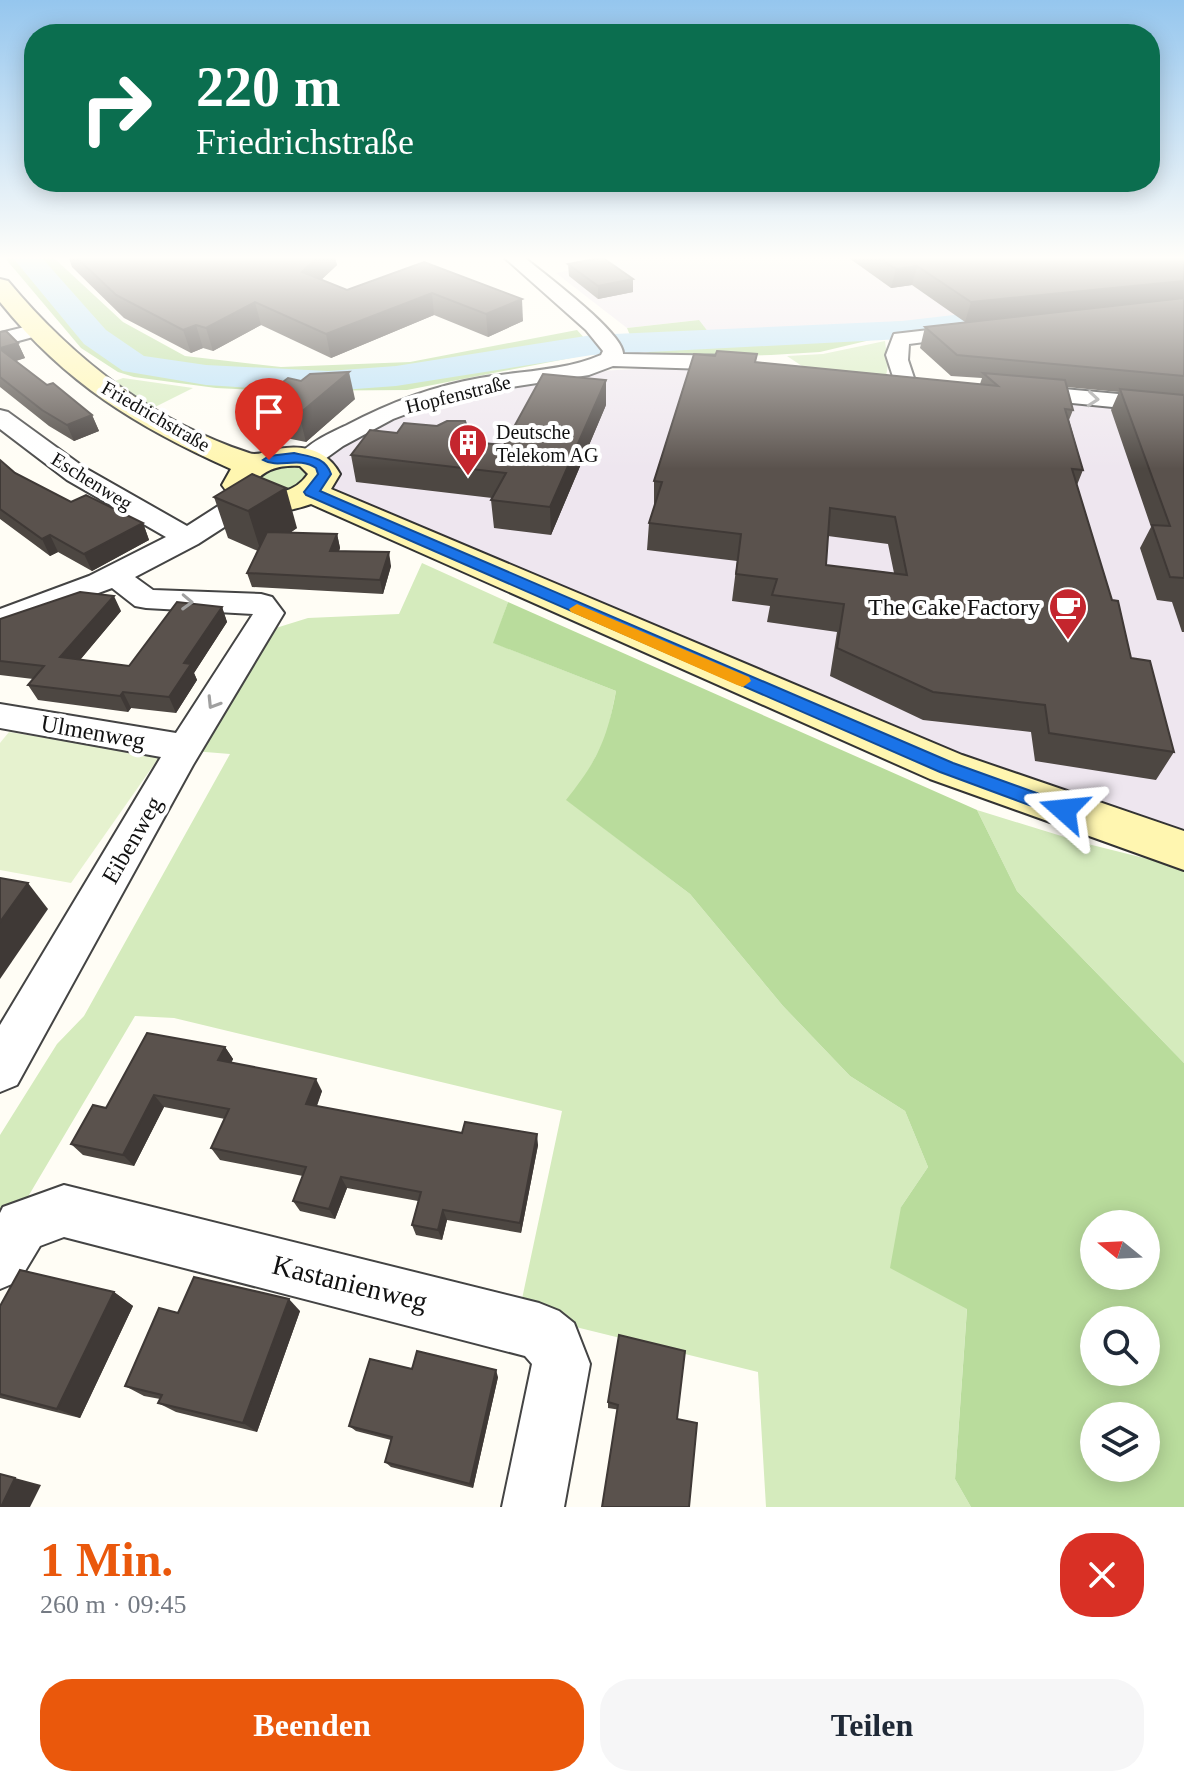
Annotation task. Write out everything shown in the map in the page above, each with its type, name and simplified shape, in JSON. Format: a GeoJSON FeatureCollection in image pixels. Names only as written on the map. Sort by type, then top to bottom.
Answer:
{"type":"FeatureCollection","features":[{"type":"Feature","properties":{"kind":"main road","name":"Friedrichstraße"},"geometry":{"type":"LineString","coordinates":[[37,330],[74,366],[130,406],[185,436],[280,501],[310,476]]}},
{"type":"Feature","properties":{"kind":"main road"},"geometry":{"type":"LineString","coordinates":[[251,482],[278,458],[310,476],[946,767],[1018,795],[1184,851]]}},
{"type":"Feature","properties":{"kind":"street"},"geometry":{"type":"LineString","coordinates":[[595,328],[612,355]]}},
{"type":"Feature","properties":{"kind":"street"},"geometry":{"type":"LineString","coordinates":[[873,377],[912,382],[898,366],[896,347],[901,338],[997,329]]}},
{"type":"Feature","properties":{"kind":"street"},"geometry":{"type":"LineString","coordinates":[[0,340],[37,330]]}},
{"type":"Feature","properties":{"kind":"street","name":"Hopfenstraße"},"geometry":{"type":"LineString","coordinates":[[310,476],[359,426],[430,397],[477,385],[589,368],[612,355],[637,362],[760,364]]}},
{"type":"Feature","properties":{"kind":"street"},"geometry":{"type":"LineString","coordinates":[[997,390],[1184,407]]}},
{"type":"Feature","properties":{"kind":"street","name":"Eschenweg"},"geometry":{"type":"LineString","coordinates":[[0,417],[76,474],[188,538]]}},
{"type":"Feature","properties":{"kind":"street"},"geometry":{"type":"LineString","coordinates":[[0,619],[116,577],[188,538],[251,482]]}},
{"type":"Feature","properties":{"kind":"street","name":"Eibenweg"},"geometry":{"type":"LineString","coordinates":[[0,1069],[185,748],[269,613],[261,604],[146,599],[116,577]]}},
{"type":"Feature","properties":{"kind":"street","name":"Ulmenweg"},"geometry":{"type":"LineString","coordinates":[[0,716],[185,748]]}},
{"type":"Feature","properties":{"kind":"street","name":"Kastanienweg"},"geometry":{"type":"LineString","coordinates":[[0,1262],[22,1226],[64,1211],[539,1331],[554,1343],[561,1364],[533,1507]]}},
{"type":"Feature","properties":{"kind":"shaded area"},"geometry":{"type":"Polygon","coordinates":[[[704,328],[792,328],[708,333],[704,328]]]}},
{"type":"Feature","properties":{"kind":"shaded area"},"geometry":{"type":"Polygon","coordinates":[[[691,366],[1184,409],[1184,851],[311,492],[309,459],[430,397],[599,371],[691,366]]]}},
{"type":"Feature","properties":{"kind":"green space"},"geometry":{"type":"Polygon","coordinates":[[[64,328],[135,328],[185,356],[281,367],[410,362],[577,330],[587,341],[587,350],[581,356],[407,390],[273,391],[216,388],[134,377],[118,372],[81,348],[64,328]]]}},
{"type":"Feature","properties":{"kind":"green space"},"geometry":{"type":"Polygon","coordinates":[[[627,328],[705,328],[709,333],[787,328],[885,328],[879,329],[883,337],[820,352],[668,357],[636,350],[627,328]]]}},
{"type":"Feature","properties":{"kind":"green space"},"geometry":{"type":"Polygon","coordinates":[[[885,341],[886,376],[802,366],[787,356],[823,354],[885,341]]]}},
{"type":"Feature","properties":{"kind":"green space"},"geometry":{"type":"Polygon","coordinates":[[[123,378],[193,388],[147,411],[107,384],[123,378]]]}},
{"type":"Feature","properties":{"kind":"green space"},"geometry":{"type":"Polygon","coordinates":[[[278,462],[315,468],[293,494],[251,475],[278,462]]]}},
{"type":"Feature","properties":{"kind":"green space"},"geometry":{"type":"Polygon","coordinates":[[[422,563],[508,602],[494,643],[616,691],[607,735],[586,775],[567,800],[690,894],[783,1006],[850,1076],[905,1111],[928,1167],[901,1207],[967,1308],[955,1479],[971,1507],[766,1507],[758,1372],[519,1313],[562,1111],[174,1018],[135,1016],[0,1244],[0,1135],[57,1044],[84,1016],[230,754],[193,751],[263,632],[308,618],[399,614],[422,563]]]}},
{"type":"Feature","properties":{"kind":"green space"},"geometry":{"type":"Polygon","coordinates":[[[508,602],[977,810],[1017,891],[1184,1063],[1184,1507],[971,1507],[955,1479],[967,1309],[890,1268],[901,1207],[928,1167],[905,1111],[850,1076],[783,1006],[690,894],[566,800],[599,749],[616,691],[493,643],[508,602]]]}},
{"type":"Feature","properties":{"kind":"green space"},"geometry":{"type":"Polygon","coordinates":[[[9,732],[160,756],[71,883],[0,870],[0,743],[9,732]]]}},
{"type":"Feature","properties":{"kind":"green space"},"geometry":{"type":"Polygon","coordinates":[[[977,810],[1084,843],[1184,868],[1184,1063],[1017,891],[977,810]]]}},
{"type":"Feature","properties":{"kind":"building"},"geometry":{"type":"Polygon","coordinates":[[[313,328],[341,328],[326,334],[313,328]]]}},
{"type":"Feature","properties":{"kind":"building"},"geometry":{"type":"Polygon","coordinates":[[[927,328],[1184,328],[1184,376],[957,355],[927,328]]]}},
{"type":"Feature","properties":{"kind":"building"},"geometry":{"type":"Polygon","coordinates":[[[6,331],[18,343],[0,348],[0,332],[6,331]]]}},
{"type":"Feature","properties":{"kind":"building"},"geometry":{"type":"Polygon","coordinates":[[[0,349],[47,385],[53,383],[92,415],[67,425],[42,410],[0,377],[0,349]]]}},
{"type":"Feature","properties":{"kind":"building"},"geometry":{"type":"Polygon","coordinates":[[[717,351],[757,354],[755,362],[998,386],[983,373],[1065,380],[1073,410],[1065,409],[1083,470],[1072,469],[1112,600],[1118,601],[1131,658],[1150,661],[1174,752],[1049,733],[1045,705],[933,692],[837,648],[844,604],[772,595],[777,579],[736,574],[741,534],[649,523],[662,482],[654,481],[694,354],[715,356],[717,351]],[[830,508],[826,565],[907,575],[895,517],[830,508]]]}},
{"type":"Feature","properties":{"kind":"building"},"geometry":{"type":"Polygon","coordinates":[[[349,372],[299,414],[253,405],[288,378],[301,381],[310,374],[349,372]]]}},
{"type":"Feature","properties":{"kind":"building"},"geometry":{"type":"Polygon","coordinates":[[[543,374],[606,380],[550,507],[491,500],[506,473],[351,455],[370,430],[397,433],[404,423],[437,426],[447,421],[465,421],[472,442],[504,445],[543,374]]]}},
{"type":"Feature","properties":{"kind":"building"},"geometry":{"type":"Polygon","coordinates":[[[1120,389],[1184,395],[1184,578],[1170,577],[1152,525],[1170,526],[1120,389]]]}},
{"type":"Feature","properties":{"kind":"building"},"geometry":{"type":"Polygon","coordinates":[[[0,460],[15,473],[71,502],[86,495],[143,523],[84,554],[50,535],[42,539],[0,509],[0,460]]]}},
{"type":"Feature","properties":{"kind":"building"},"geometry":{"type":"Polygon","coordinates":[[[252,474],[286,488],[248,511],[214,497],[252,474]]]}},
{"type":"Feature","properties":{"kind":"building"},"geometry":{"type":"Polygon","coordinates":[[[267,532],[337,534],[330,551],[389,552],[380,580],[247,573],[267,532]]]}},
{"type":"Feature","properties":{"kind":"building"},"geometry":{"type":"Polygon","coordinates":[[[80,592],[114,596],[60,657],[129,666],[177,602],[222,607],[184,663],[191,664],[169,697],[123,692],[120,696],[28,685],[44,666],[0,661],[0,619],[80,592]]]}},
{"type":"Feature","properties":{"kind":"building"},"geometry":{"type":"Polygon","coordinates":[[[0,878],[28,883],[0,922],[0,878]]]}},
{"type":"Feature","properties":{"kind":"building"},"geometry":{"type":"Polygon","coordinates":[[[147,1033],[225,1047],[218,1060],[316,1079],[306,1104],[462,1133],[465,1122],[537,1134],[520,1223],[443,1210],[438,1230],[412,1225],[421,1192],[341,1177],[329,1209],[293,1201],[306,1167],[211,1148],[229,1109],[154,1095],[123,1155],[71,1144],[93,1105],[106,1108],[147,1033]]]}},
{"type":"Feature","properties":{"kind":"building"},"geometry":{"type":"Polygon","coordinates":[[[20,1270],[114,1292],[57,1409],[0,1394],[0,1306],[20,1270]]]}},
{"type":"Feature","properties":{"kind":"building"},"geometry":{"type":"Polygon","coordinates":[[[194,1277],[289,1299],[243,1423],[158,1403],[162,1395],[125,1386],[159,1308],[178,1313],[194,1277]]]}},
{"type":"Feature","properties":{"kind":"building"},"geometry":{"type":"Polygon","coordinates":[[[619,1335],[685,1351],[677,1419],[697,1423],[689,1507],[602,1507],[618,1405],[608,1402],[619,1335]]]}},
{"type":"Feature","properties":{"kind":"building"},"geometry":{"type":"Polygon","coordinates":[[[417,1351],[496,1370],[470,1484],[385,1462],[392,1437],[349,1426],[370,1359],[412,1369],[417,1351]]]}},
{"type":"Feature","properties":{"kind":"building"},"geometry":{"type":"Polygon","coordinates":[[[0,1474],[15,1478],[1,1507],[0,1507],[0,1474]]]}},
{"type":"Feature","properties":{"kind":"waterway"},"geometry":{"type":"LineString","coordinates":[[88,328],[95,337],[135,364],[206,375],[328,381],[396,376],[592,345],[916,328]]}},
{"type":"Feature","properties":{"kind":"slow traffic"},"geometry":{"type":"LineString","coordinates":[[577,609],[743,681]]}},
{"type":"Feature","properties":{"kind":"place","name":"Deutsche Telekom AG"},"geometry":{"type":"Point","coordinates":[468,477]}},
{"type":"Feature","properties":{"kind":"place","name":"The Cake Factory"},"geometry":{"type":"Point","coordinates":[1068,641]}},
{"type":"Feature","properties":{"kind":"route"},"geometry":{"type":"LineString","coordinates":[[269,460],[294,457],[314,461],[322,467],[324,474],[321,483],[311,492],[946,767],[1064,810]]}}]}
